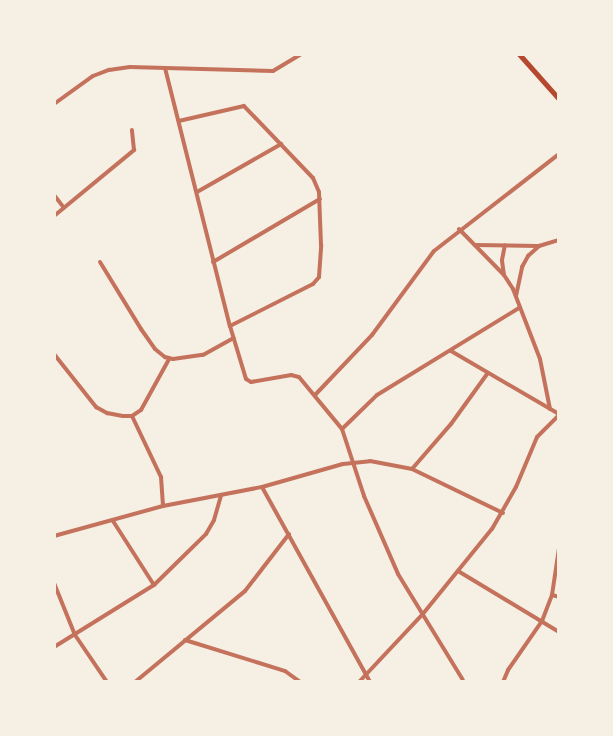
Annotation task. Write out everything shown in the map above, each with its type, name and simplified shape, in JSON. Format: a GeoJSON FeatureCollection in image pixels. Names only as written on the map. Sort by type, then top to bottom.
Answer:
{"type":"FeatureCollection","features":[{"type":"Feature","properties":{"kind":"main road"},"geometry":{"type":"LineString","coordinates":[[519,54],[559,99]]}},
{"type":"Feature","properties":{"kind":"street"},"geometry":{"type":"LineString","coordinates":[[54,104],[102,72],[130,67],[273,71],[301,54]]}},
{"type":"Feature","properties":{"kind":"street"},"geometry":{"type":"LineString","coordinates":[[165,68],[230,326],[247,380],[297,376],[315,394],[342,429],[364,496],[384,544],[422,615],[463,680]]}},
{"type":"Feature","properties":{"kind":"street"},"geometry":{"type":"LineString","coordinates":[[179,121],[244,106],[313,178],[320,199],[321,245],[319,273],[316,281],[230,326]]}},
{"type":"Feature","properties":{"kind":"street"},"geometry":{"type":"LineString","coordinates":[[54,216],[134,150],[132,130]]}},
{"type":"Feature","properties":{"kind":"street"},"geometry":{"type":"LineString","coordinates":[[197,192],[281,144]]}},
{"type":"Feature","properties":{"kind":"street"},"geometry":{"type":"LineString","coordinates":[[315,394],[372,335],[428,258],[459,229],[559,154]]}},
{"type":"Feature","properties":{"kind":"street"},"geometry":{"type":"LineString","coordinates":[[54,195],[64,208]]}},
{"type":"Feature","properties":{"kind":"street"},"geometry":{"type":"LineString","coordinates":[[213,261],[320,199]]}},
{"type":"Feature","properties":{"kind":"street"},"geometry":{"type":"LineString","coordinates":[[459,229],[504,275],[516,296],[540,358],[550,409]]}},
{"type":"Feature","properties":{"kind":"street"},"geometry":{"type":"LineString","coordinates":[[475,245],[539,246],[559,240]]}},
{"type":"Feature","properties":{"kind":"street"},"geometry":{"type":"LineString","coordinates":[[504,275],[502,261],[505,245]]}},
{"type":"Feature","properties":{"kind":"street"},"geometry":{"type":"LineString","coordinates":[[516,296],[522,267],[528,256],[539,246]]}},
{"type":"Feature","properties":{"kind":"street"},"geometry":{"type":"LineString","coordinates":[[100,262],[155,349],[169,359],[203,355],[234,338]]}},
{"type":"Feature","properties":{"kind":"street"},"geometry":{"type":"LineString","coordinates":[[342,429],[377,395],[519,308]]}},
{"type":"Feature","properties":{"kind":"street"},"geometry":{"type":"LineString","coordinates":[[359,682],[422,615],[503,513],[537,437],[559,415],[451,351]]}},
{"type":"Feature","properties":{"kind":"street"},"geometry":{"type":"LineString","coordinates":[[54,354],[96,407],[111,415],[132,416],[146,403],[169,359]]}},
{"type":"Feature","properties":{"kind":"street"},"geometry":{"type":"LineString","coordinates":[[412,469],[451,424],[487,374]]}},
{"type":"Feature","properties":{"kind":"street"},"geometry":{"type":"LineString","coordinates":[[132,416],[159,469],[163,484],[163,506]]}},
{"type":"Feature","properties":{"kind":"street"},"geometry":{"type":"LineString","coordinates":[[54,536],[163,506],[262,487],[354,462],[382,462],[412,469],[503,513]]}},
{"type":"Feature","properties":{"kind":"street"},"geometry":{"type":"LineString","coordinates":[[262,487],[370,682]]}},
{"type":"Feature","properties":{"kind":"street"},"geometry":{"type":"LineString","coordinates":[[54,646],[154,585],[206,534],[214,520],[221,496]]}},
{"type":"Feature","properties":{"kind":"street"},"geometry":{"type":"LineString","coordinates":[[113,521],[154,585]]}},
{"type":"Feature","properties":{"kind":"street"},"geometry":{"type":"LineString","coordinates":[[135,682],[249,587],[290,534]]}},
{"type":"Feature","properties":{"kind":"street"},"geometry":{"type":"LineString","coordinates":[[503,682],[508,670],[542,621],[552,595],[559,548]]}},
{"type":"Feature","properties":{"kind":"street"},"geometry":{"type":"LineString","coordinates":[[458,571],[559,632]]}},
{"type":"Feature","properties":{"kind":"street"},"geometry":{"type":"LineString","coordinates":[[54,583],[75,635],[107,682]]}},
{"type":"Feature","properties":{"kind":"street"},"geometry":{"type":"LineString","coordinates":[[552,595],[559,597]]}},
{"type":"Feature","properties":{"kind":"street"},"geometry":{"type":"LineString","coordinates":[[184,639],[285,671],[300,682]]}}]}
